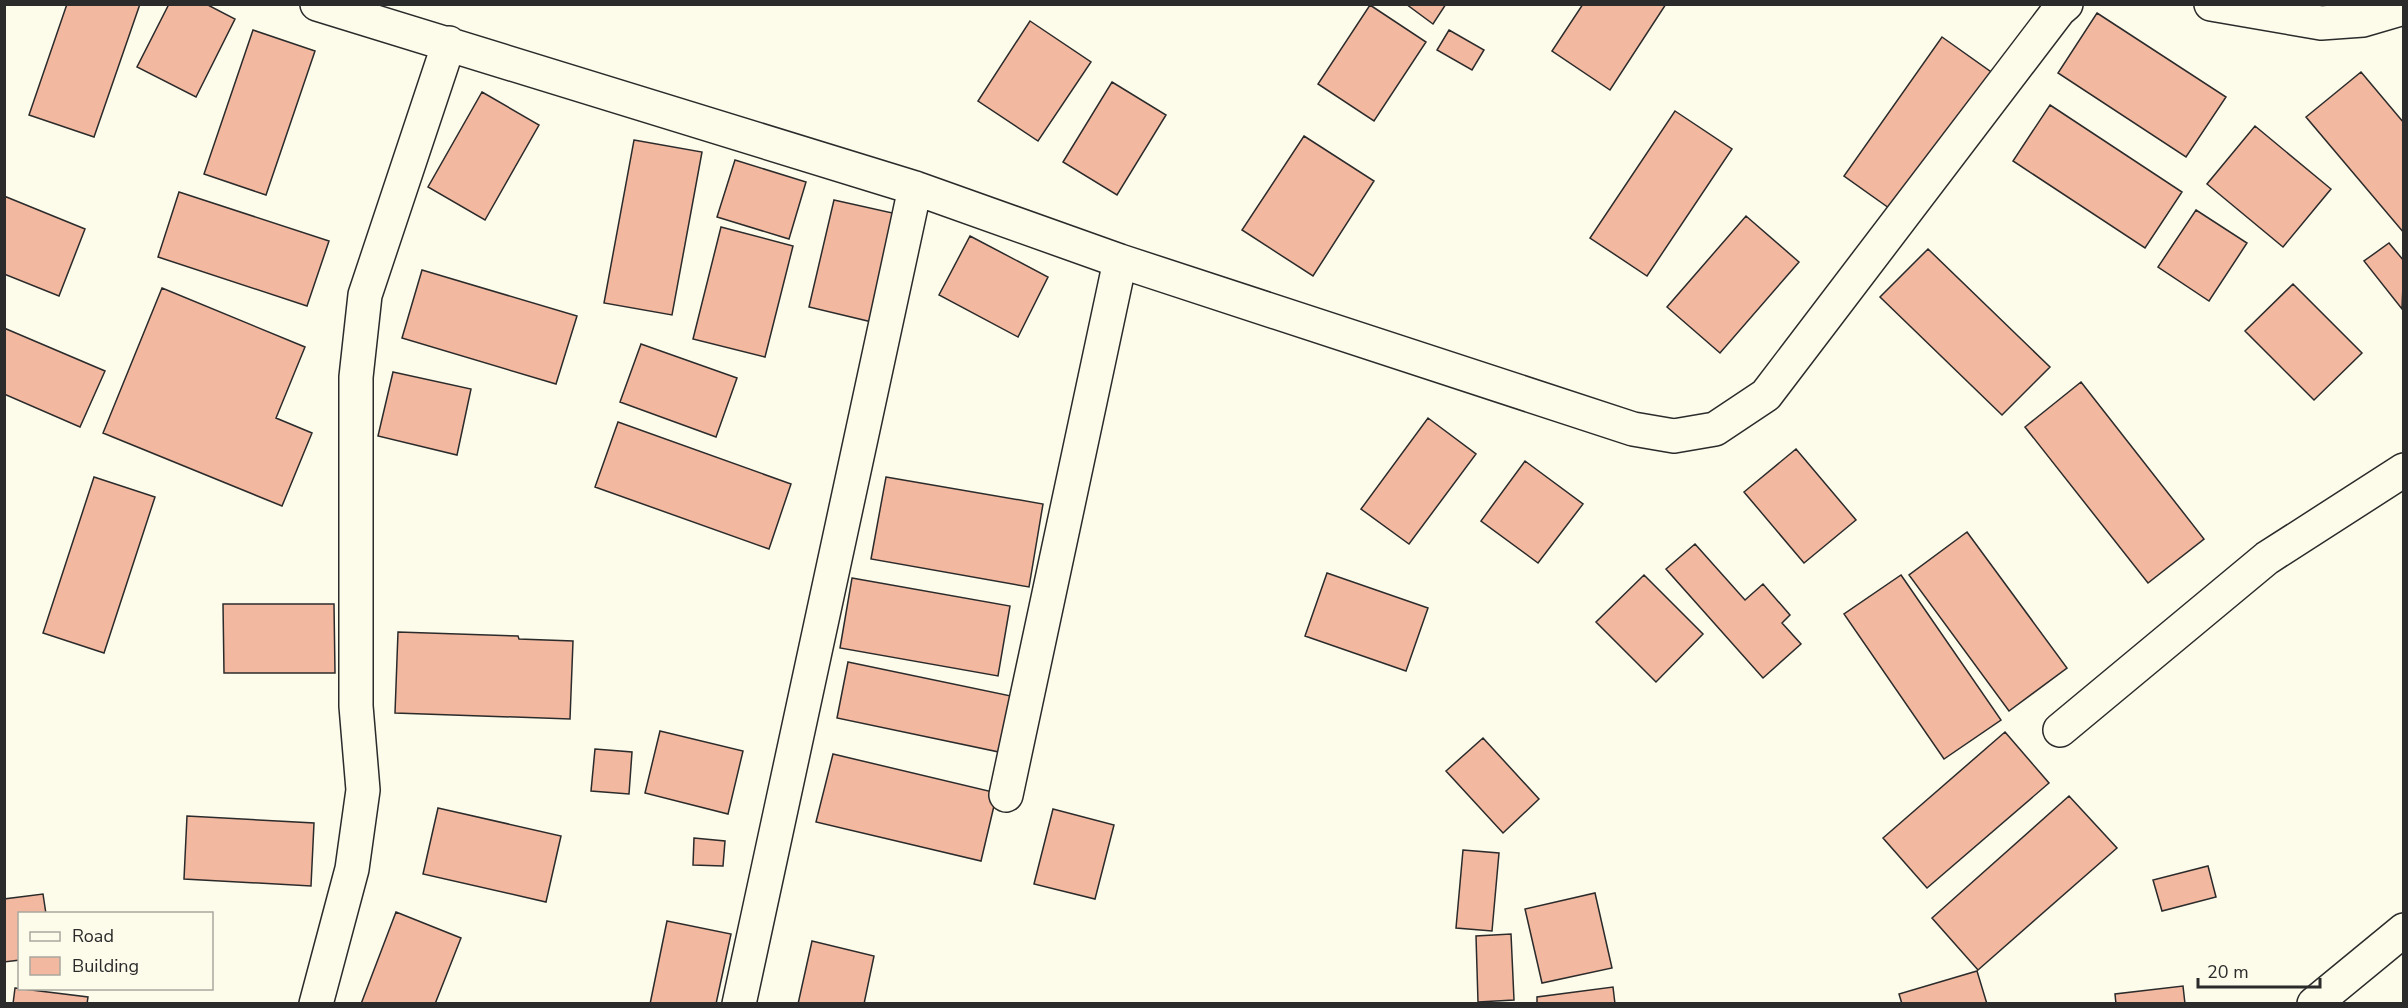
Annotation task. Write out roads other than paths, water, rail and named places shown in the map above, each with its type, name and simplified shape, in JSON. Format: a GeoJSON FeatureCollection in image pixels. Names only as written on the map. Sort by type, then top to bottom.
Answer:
{"type":"FeatureCollection","features":[{"type":"Feature","properties":{"kind":"street"},"geometry":{"type":"LineString","coordinates":[[317,4],[915,188],[1120,261],[1633,429],[1674,436],[1715,429],[1766,395],[2066,4]]}},
{"type":"Feature","properties":{"kind":"street"},"geometry":{"type":"LineString","coordinates":[[2211,4],[2321,23],[2363,20],[2403,8]]}},
{"type":"Feature","properties":{"kind":"street"},"geometry":{"type":"LineString","coordinates":[[316,1004],[352,869],[363,790],[356,706],[356,377],[365,295],[449,43]]}},
{"type":"Feature","properties":{"kind":"street"},"geometry":{"type":"LineString","coordinates":[[739,1004],[915,188]]}},
{"type":"Feature","properties":{"kind":"street"},"geometry":{"type":"LineString","coordinates":[[1006,795],[1120,261]]}},
{"type":"Feature","properties":{"kind":"street"},"geometry":{"type":"LineString","coordinates":[[2060,730],[2267,558],[2403,470]]}},
{"type":"Feature","properties":{"kind":"street"},"geometry":{"type":"LineString","coordinates":[[2313,1004],[2403,930]]}}]}
